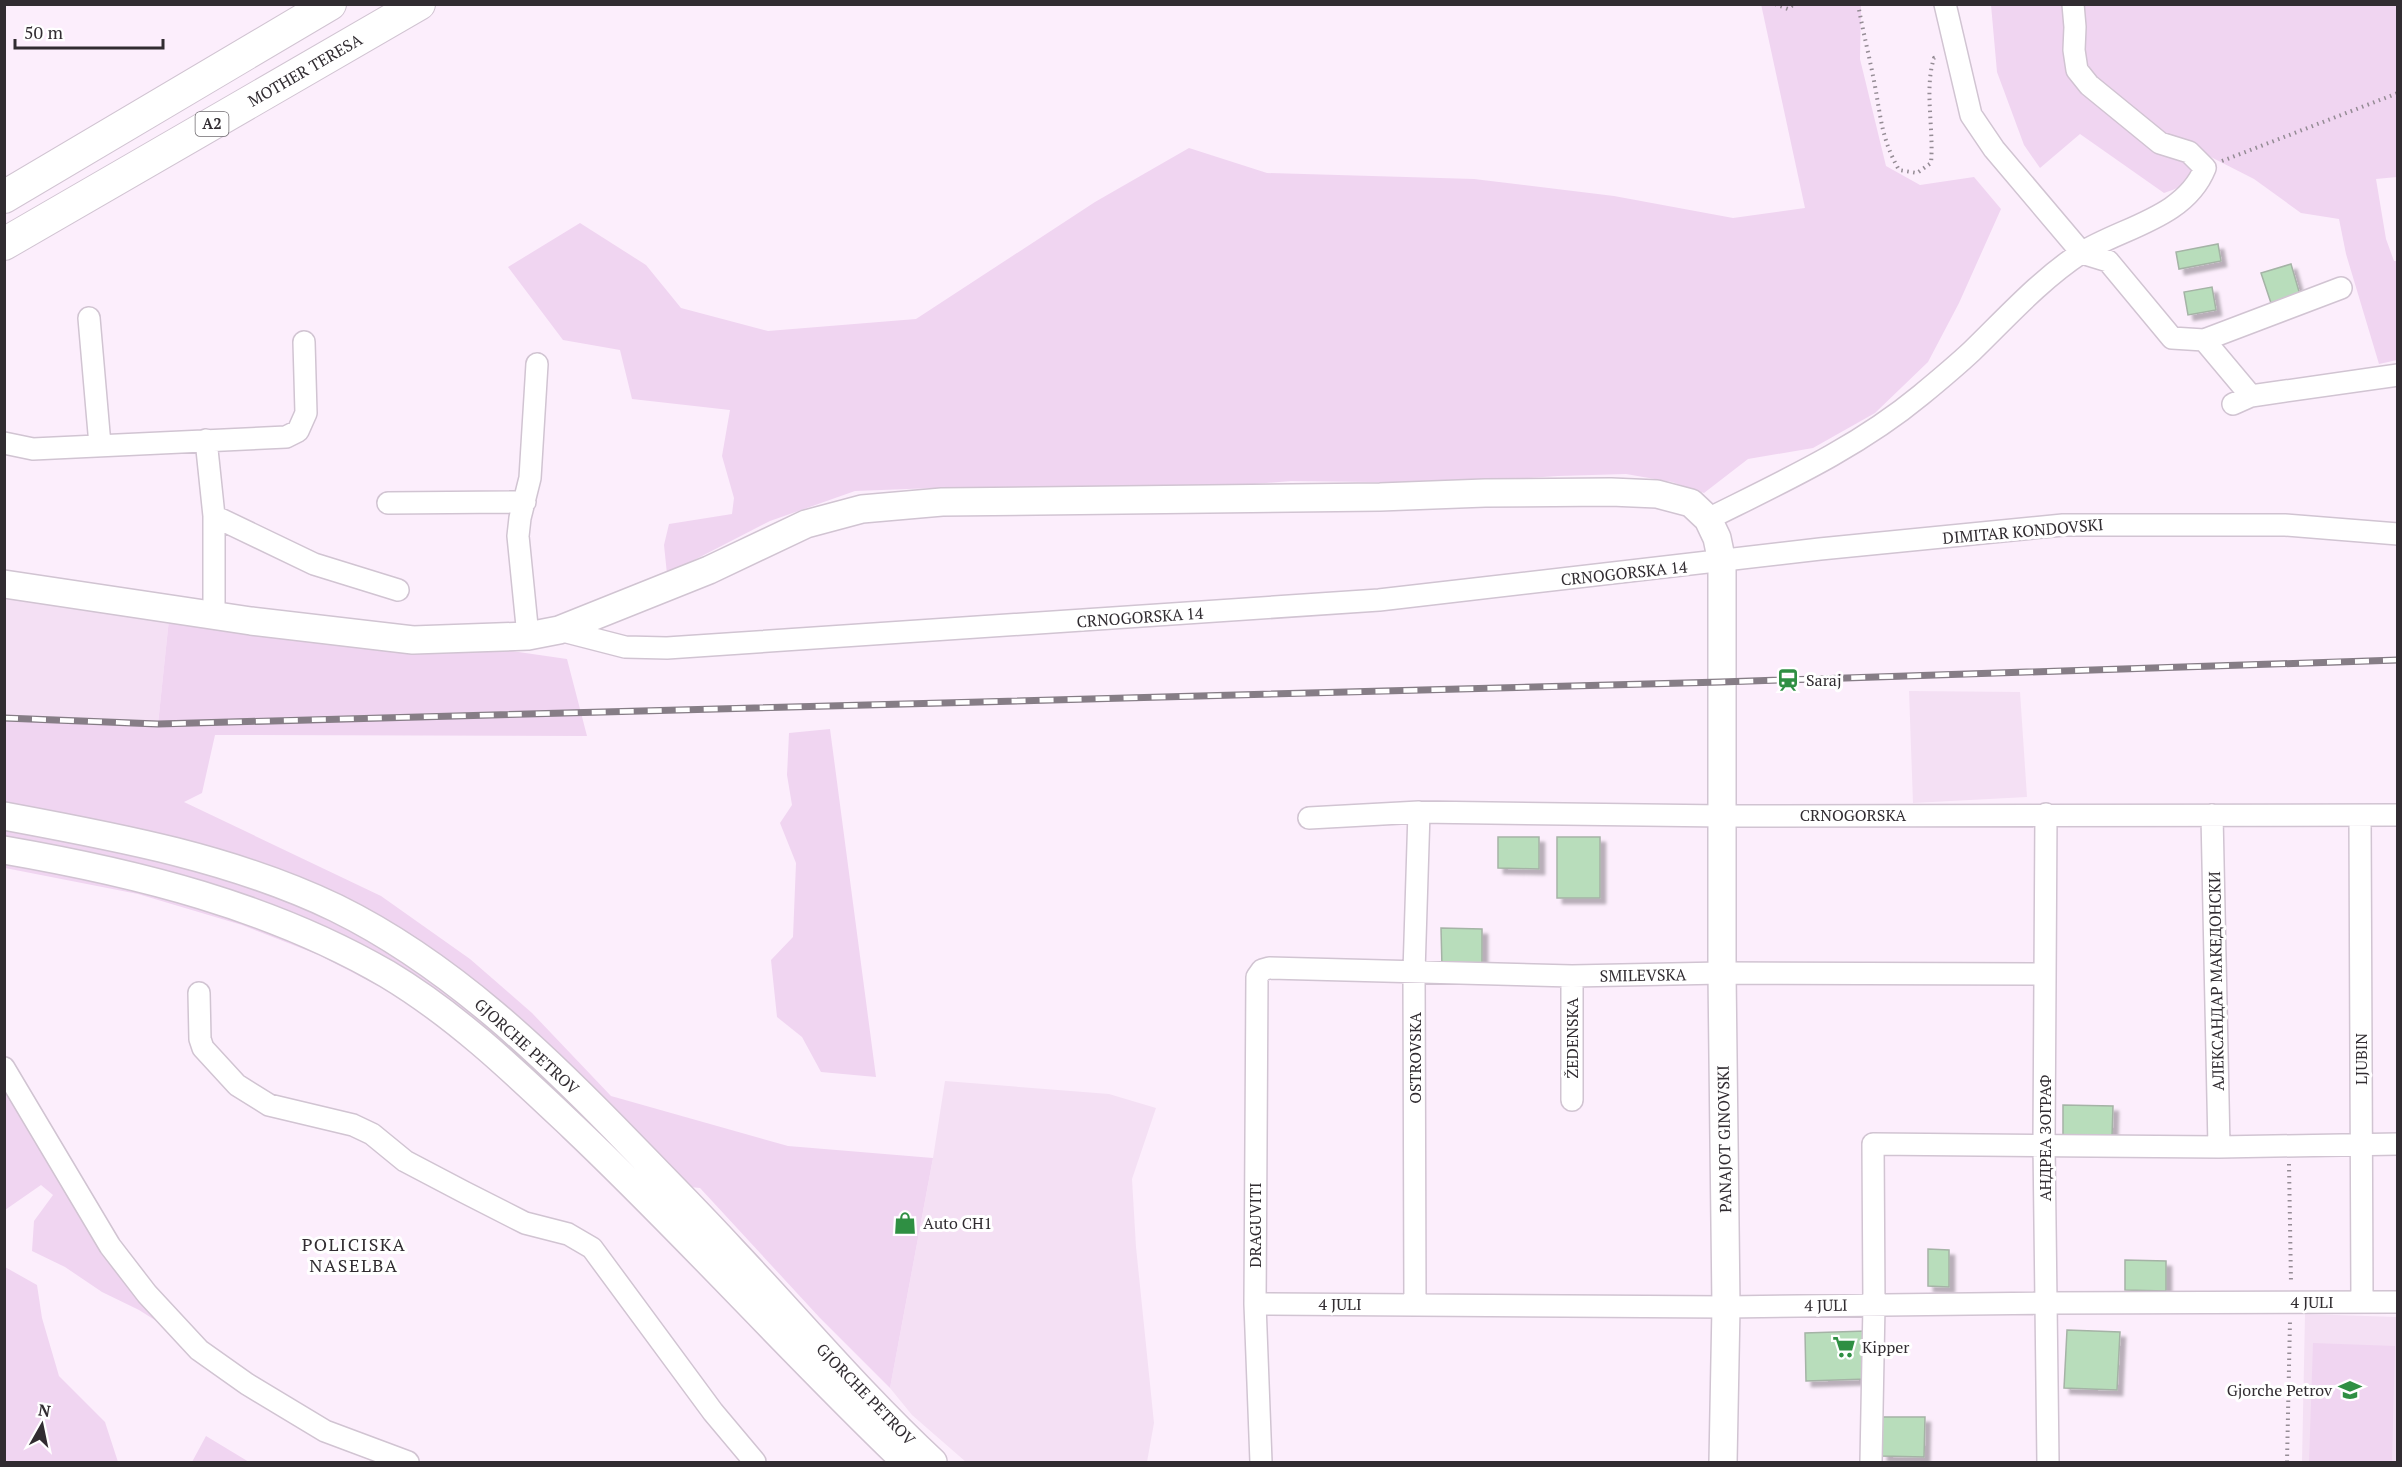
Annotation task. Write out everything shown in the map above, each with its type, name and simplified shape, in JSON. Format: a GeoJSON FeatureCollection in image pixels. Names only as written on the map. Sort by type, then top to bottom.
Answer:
{"type":"FeatureCollection","features":[{"type":"Feature","properties":{"kind":"highway","name":"A2"},"geometry":{"type":"LineString","coordinates":[[4,197],[330,4]]}},
{"type":"Feature","properties":{"kind":"highway","name":"MOTHER TERESA"},"geometry":{"type":"LineString","coordinates":[[4,244],[419,4]]}},
{"type":"Feature","properties":{"kind":"main road"},"geometry":{"type":"LineString","coordinates":[[4,584],[214,616],[413,640],[528,636],[559,630],[709,570],[806,524],[862,509],[942,502],[1611,492],[1657,494],[1690,503],[1708,519]]}},
{"type":"Feature","properties":{"kind":"main road","name":"PANAJOT GINOVSKI"},"geometry":{"type":"LineString","coordinates":[[1708,519],[1717,538],[1722,562],[1721,682],[1724,816],[1722,973],[1726,1307],[1723,1462]]}},
{"type":"Feature","properties":{"kind":"main road","name":"GJORCHE PETROV"},"geometry":{"type":"LineString","coordinates":[[4,816],[162,849],[268,880],[337,909],[416,955],[507,1026],[598,1111],[933,1462]]}},
{"type":"Feature","properties":{"kind":"main road","name":"GJORCHE PETROV"},"geometry":{"type":"LineString","coordinates":[[4,850],[150,880],[247,910],[322,940],[387,974],[423,998],[499,1057],[602,1154],[906,1462]]}},
{"type":"Feature","properties":{"kind":"street"},"geometry":{"type":"LineString","coordinates":[[1945,4],[1971,115],[1994,149],[2082,253],[2108,261],[2172,338],[2204,340],[2341,288]]}},
{"type":"Feature","properties":{"kind":"street"},"geometry":{"type":"LineString","coordinates":[[1708,519],[1820,464],[1870,434],[1919,397],[1971,352],[2045,280],[2082,253],[2171,209],[2199,183],[2205,168],[2189,152],[2160,143],[2089,86],[2077,70],[2073,4]]}},
{"type":"Feature","properties":{"kind":"street"},"geometry":{"type":"LineString","coordinates":[[89,318],[100,446]]}},
{"type":"Feature","properties":{"kind":"street"},"geometry":{"type":"LineString","coordinates":[[2204,340],[2242,400],[2397,375]]}},
{"type":"Feature","properties":{"kind":"street"},"geometry":{"type":"LineString","coordinates":[[4,443],[33,449],[286,437],[298,430],[306,413],[304,342]]}},
{"type":"Feature","properties":{"kind":"street"},"geometry":{"type":"LineString","coordinates":[[528,636],[518,536],[530,478],[537,364]]}},
{"type":"Feature","properties":{"kind":"street"},"geometry":{"type":"LineString","coordinates":[[206,440],[214,516],[214,616]]}},
{"type":"Feature","properties":{"kind":"street"},"geometry":{"type":"LineString","coordinates":[[388,503],[525,502]]}},
{"type":"Feature","properties":{"kind":"street"},"geometry":{"type":"LineString","coordinates":[[214,516],[314,564],[398,590]]}},
{"type":"Feature","properties":{"kind":"street","name":"DIMITAR KONDOVSKI"},"geometry":{"type":"LineString","coordinates":[[1722,562],[1820,549],[2063,525],[2286,525],[2397,534]]}},
{"type":"Feature","properties":{"kind":"street","name":"CRNOGORSKA 14"},"geometry":{"type":"LineString","coordinates":[[559,630],[625,647],[705,647],[1378,600],[1722,562]]}},
{"type":"Feature","properties":{"kind":"street","name":"CRNOGORSKA"},"geometry":{"type":"LineString","coordinates":[[1309,818],[1419,812],[1724,816],[2046,814],[2397,816]]}},
{"type":"Feature","properties":{"kind":"street","name":"OSTROVSKA"},"geometry":{"type":"LineString","coordinates":[[1415,1305],[1414,972],[1419,812]]}},
{"type":"Feature","properties":{"kind":"street","name":"АНДРЕА ЗОГРАФ"},"geometry":{"type":"LineString","coordinates":[[2046,814],[2044,1144],[2048,1462]]}},
{"type":"Feature","properties":{"kind":"street","name":"АЛЕКСАНДАР МАКЕДОНСКИ"},"geometry":{"type":"LineString","coordinates":[[2212,815],[2219,1147]]}},
{"type":"Feature","properties":{"kind":"street","name":"LJUBIN"},"geometry":{"type":"LineString","coordinates":[[2360,817],[2362,1302]]}},
{"type":"Feature","properties":{"kind":"street","name":"SMILEVSKA"},"geometry":{"type":"LineString","coordinates":[[1257,987],[1257,977],[1262,970],[1269,968],[1572,976],[1722,973],[2044,974]]}},
{"type":"Feature","properties":{"kind":"street","name":"ŽEDENSKA"},"geometry":{"type":"LineString","coordinates":[[1572,976],[1572,1100]]}},
{"type":"Feature","properties":{"kind":"street","name":"DRAGUVITI"},"geometry":{"type":"LineString","coordinates":[[1257,987],[1255,1304],[1261,1462]]}},
{"type":"Feature","properties":{"kind":"street"},"geometry":{"type":"LineString","coordinates":[[199,993],[200,1039],[203,1048],[237,1085],[269,1105],[353,1125],[372,1134],[405,1161],[464,1192],[525,1223],[568,1234],[592,1248],[713,1412],[755,1462]]}},
{"type":"Feature","properties":{"kind":"street"},"geometry":{"type":"LineString","coordinates":[[4,1068],[110,1246],[147,1294],[200,1350],[247,1384],[325,1431],[408,1462]]}},
{"type":"Feature","properties":{"kind":"street"},"geometry":{"type":"LineString","coordinates":[[1871,1462],[1874,1305],[1873,1144],[2219,1147],[2397,1144]]}},
{"type":"Feature","properties":{"kind":"street","name":"4 JULI"},"geometry":{"type":"LineString","coordinates":[[1255,1304],[1726,1307],[2047,1302],[2397,1302]]}},
{"type":"Feature","properties":{"kind":"path"},"geometry":{"type":"LineString","coordinates":[[1775,4],[1788,9],[1794,4]]}},
{"type":"Feature","properties":{"kind":"path"},"geometry":{"type":"LineString","coordinates":[[1858,4],[1875,87],[1879,119],[1890,154],[1899,170],[1917,173],[1931,163],[1933,142],[1929,72],[1934,58],[1956,54]]}},
{"type":"Feature","properties":{"kind":"path"},"geometry":{"type":"LineString","coordinates":[[2205,168],[2397,93]]}},
{"type":"Feature","properties":{"kind":"path"},"geometry":{"type":"LineString","coordinates":[[2287,1462],[2291,1303],[2288,1146]]}},
{"type":"Feature","properties":{"kind":"shaded area"},"geometry":{"type":"Polygon","coordinates":[[[1761,4],[1861,5],[1860,59],[1886,166],[1920,185],[1974,177],[2001,209],[1959,303],[1928,362],[1875,413],[1813,448],[1748,459],[1704,493],[1672,482],[1626,474],[1454,483],[1291,481],[1208,488],[934,488],[855,491],[770,521],[667,574],[664,545],[669,524],[732,514],[734,498],[722,456],[730,410],[632,399],[620,350],[563,340],[508,267],[580,223],[646,265],[681,308],[768,331],[916,319],[1095,202],[1189,148],[1267,173],[1474,179],[1614,196],[1733,218],[1805,208],[1761,4]]]}},
{"type":"Feature","properties":{"kind":"shaded area"},"geometry":{"type":"Polygon","coordinates":[[[1991,5],[2397,5],[2397,177],[2376,179],[2386,239],[2394,261],[2397,261],[2397,360],[2379,364],[2346,254],[2339,219],[2301,213],[2254,179],[2201,152],[2192,174],[2185,183],[2164,193],[2080,134],[2040,168],[2024,145],[1997,72],[1991,5]]]}},
{"type":"Feature","properties":{"kind":"shaded area"},"geometry":{"type":"Polygon","coordinates":[[[5,588],[169,619],[158,724],[5,718],[5,588]]]}},
{"type":"Feature","properties":{"kind":"shaded area"},"geometry":{"type":"Polygon","coordinates":[[[169,619],[498,649],[567,659],[587,736],[215,735],[202,793],[184,802],[381,896],[470,959],[532,1013],[611,1096],[788,1146],[933,1158],[890,1388],[820,1318],[700,1188],[680,1186],[662,1229],[473,1049],[394,994],[319,955],[242,925],[138,894],[5,868],[4,716],[158,724],[169,619]]]}},
{"type":"Feature","properties":{"kind":"shaded area"},"geometry":{"type":"Polygon","coordinates":[[[1909,691],[2020,692],[2027,797],[1913,803],[1909,691]]]}},
{"type":"Feature","properties":{"kind":"shaded area"},"geometry":{"type":"Polygon","coordinates":[[[830,729],[876,1077],[821,1072],[802,1037],[777,1017],[771,960],[793,937],[796,863],[780,823],[792,805],[787,775],[789,733],[830,729]]]}},
{"type":"Feature","properties":{"kind":"shaded area"},"geometry":{"type":"Polygon","coordinates":[[[4,1059],[107,1228],[157,1288],[180,1336],[139,1310],[102,1292],[65,1267],[32,1251],[34,1221],[53,1195],[41,1185],[5,1210],[4,1059]]]}},
{"type":"Feature","properties":{"kind":"shaded area"},"geometry":{"type":"Polygon","coordinates":[[[945,1081],[1109,1094],[1156,1108],[1132,1179],[1136,1247],[1154,1423],[1147,1462],[966,1462],[912,1415],[890,1388],[945,1081]]]}},
{"type":"Feature","properties":{"kind":"shaded area"},"geometry":{"type":"Polygon","coordinates":[[[5,1267],[37,1285],[42,1318],[59,1376],[105,1422],[118,1462],[5,1462],[5,1267]]]}},
{"type":"Feature","properties":{"kind":"shaded area","name":"Gjorche Petrov"},"geometry":{"type":"Polygon","coordinates":[[[2305,1314],[2397,1317],[2397,1462],[2302,1462],[2305,1314]]]}},
{"type":"Feature","properties":{"kind":"shaded area","name":"Gjorche Petrov"},"geometry":{"type":"Polygon","coordinates":[[[2313,1343],[2395,1346],[2392,1462],[2309,1462],[2313,1343]]]}},
{"type":"Feature","properties":{"kind":"shaded area"},"geometry":{"type":"Polygon","coordinates":[[[206,1436],[249,1462],[192,1462],[206,1436]]]}},
{"type":"Feature","properties":{"kind":"building"},"geometry":{"type":"Polygon","coordinates":[[[2218,244],[2221,261],[2179,269],[2176,252],[2218,244]]]}},
{"type":"Feature","properties":{"kind":"building"},"geometry":{"type":"Polygon","coordinates":[[[2291,264],[2300,295],[2271,303],[2261,273],[2291,264]]]}},
{"type":"Feature","properties":{"kind":"building"},"geometry":{"type":"Polygon","coordinates":[[[2212,287],[2216,310],[2188,315],[2184,292],[2212,287]]]}},
{"type":"Feature","properties":{"kind":"building"},"geometry":{"type":"Polygon","coordinates":[[[1498,837],[1539,837],[1539,869],[1498,868],[1498,837]]]}},
{"type":"Feature","properties":{"kind":"building"},"geometry":{"type":"Polygon","coordinates":[[[1557,837],[1600,837],[1600,898],[1557,898],[1557,837]]]}},
{"type":"Feature","properties":{"kind":"building"},"geometry":{"type":"Polygon","coordinates":[[[1441,928],[1482,929],[1482,967],[1442,967],[1441,928]]]}},
{"type":"Feature","properties":{"kind":"building"},"geometry":{"type":"Polygon","coordinates":[[[2063,1105],[2113,1106],[2112,1137],[2063,1136],[2063,1105]]]}},
{"type":"Feature","properties":{"kind":"building"},"geometry":{"type":"Polygon","coordinates":[[[1928,1249],[1949,1250],[1949,1287],[1928,1286],[1928,1249]]]}},
{"type":"Feature","properties":{"kind":"building"},"geometry":{"type":"Polygon","coordinates":[[[2125,1260],[2166,1261],[2166,1291],[2125,1290],[2125,1260]]]}},
{"type":"Feature","properties":{"kind":"building"},"geometry":{"type":"Polygon","coordinates":[[[2067,1330],[2120,1332],[2117,1390],[2064,1388],[2067,1330]]]}},
{"type":"Feature","properties":{"kind":"building"},"geometry":{"type":"Polygon","coordinates":[[[1866,1331],[1867,1379],[1806,1381],[1805,1333],[1866,1331]]]}},
{"type":"Feature","properties":{"kind":"building"},"geometry":{"type":"Polygon","coordinates":[[[1882,1417],[1925,1417],[1924,1457],[1882,1456],[1882,1417]]]}},
{"type":"Feature","properties":{"kind":"railway"},"geometry":{"type":"LineString","coordinates":[[4,718],[158,724],[1721,682],[2398,660]]}},
{"type":"Feature","properties":{"kind":"place","name":"Saraj"},"geometry":{"type":"Point","coordinates":[1788,680]}},
{"type":"Feature","properties":{"kind":"place","name":"Auto CH1"},"geometry":{"type":"Point","coordinates":[905,1223]}},
{"type":"Feature","properties":{"kind":"place","name":"Kipper"},"geometry":{"type":"Point","coordinates":[1844,1347]}},
{"type":"Feature","properties":{"kind":"place","name":"Gjorche Petrov"},"geometry":{"type":"Point","coordinates":[2350,1390]}},
{"type":"Feature","properties":{"kind":"district","name":"POLICISKA NASELBA"},"geometry":{"type":"Point","coordinates":[354,1255]}}]}
